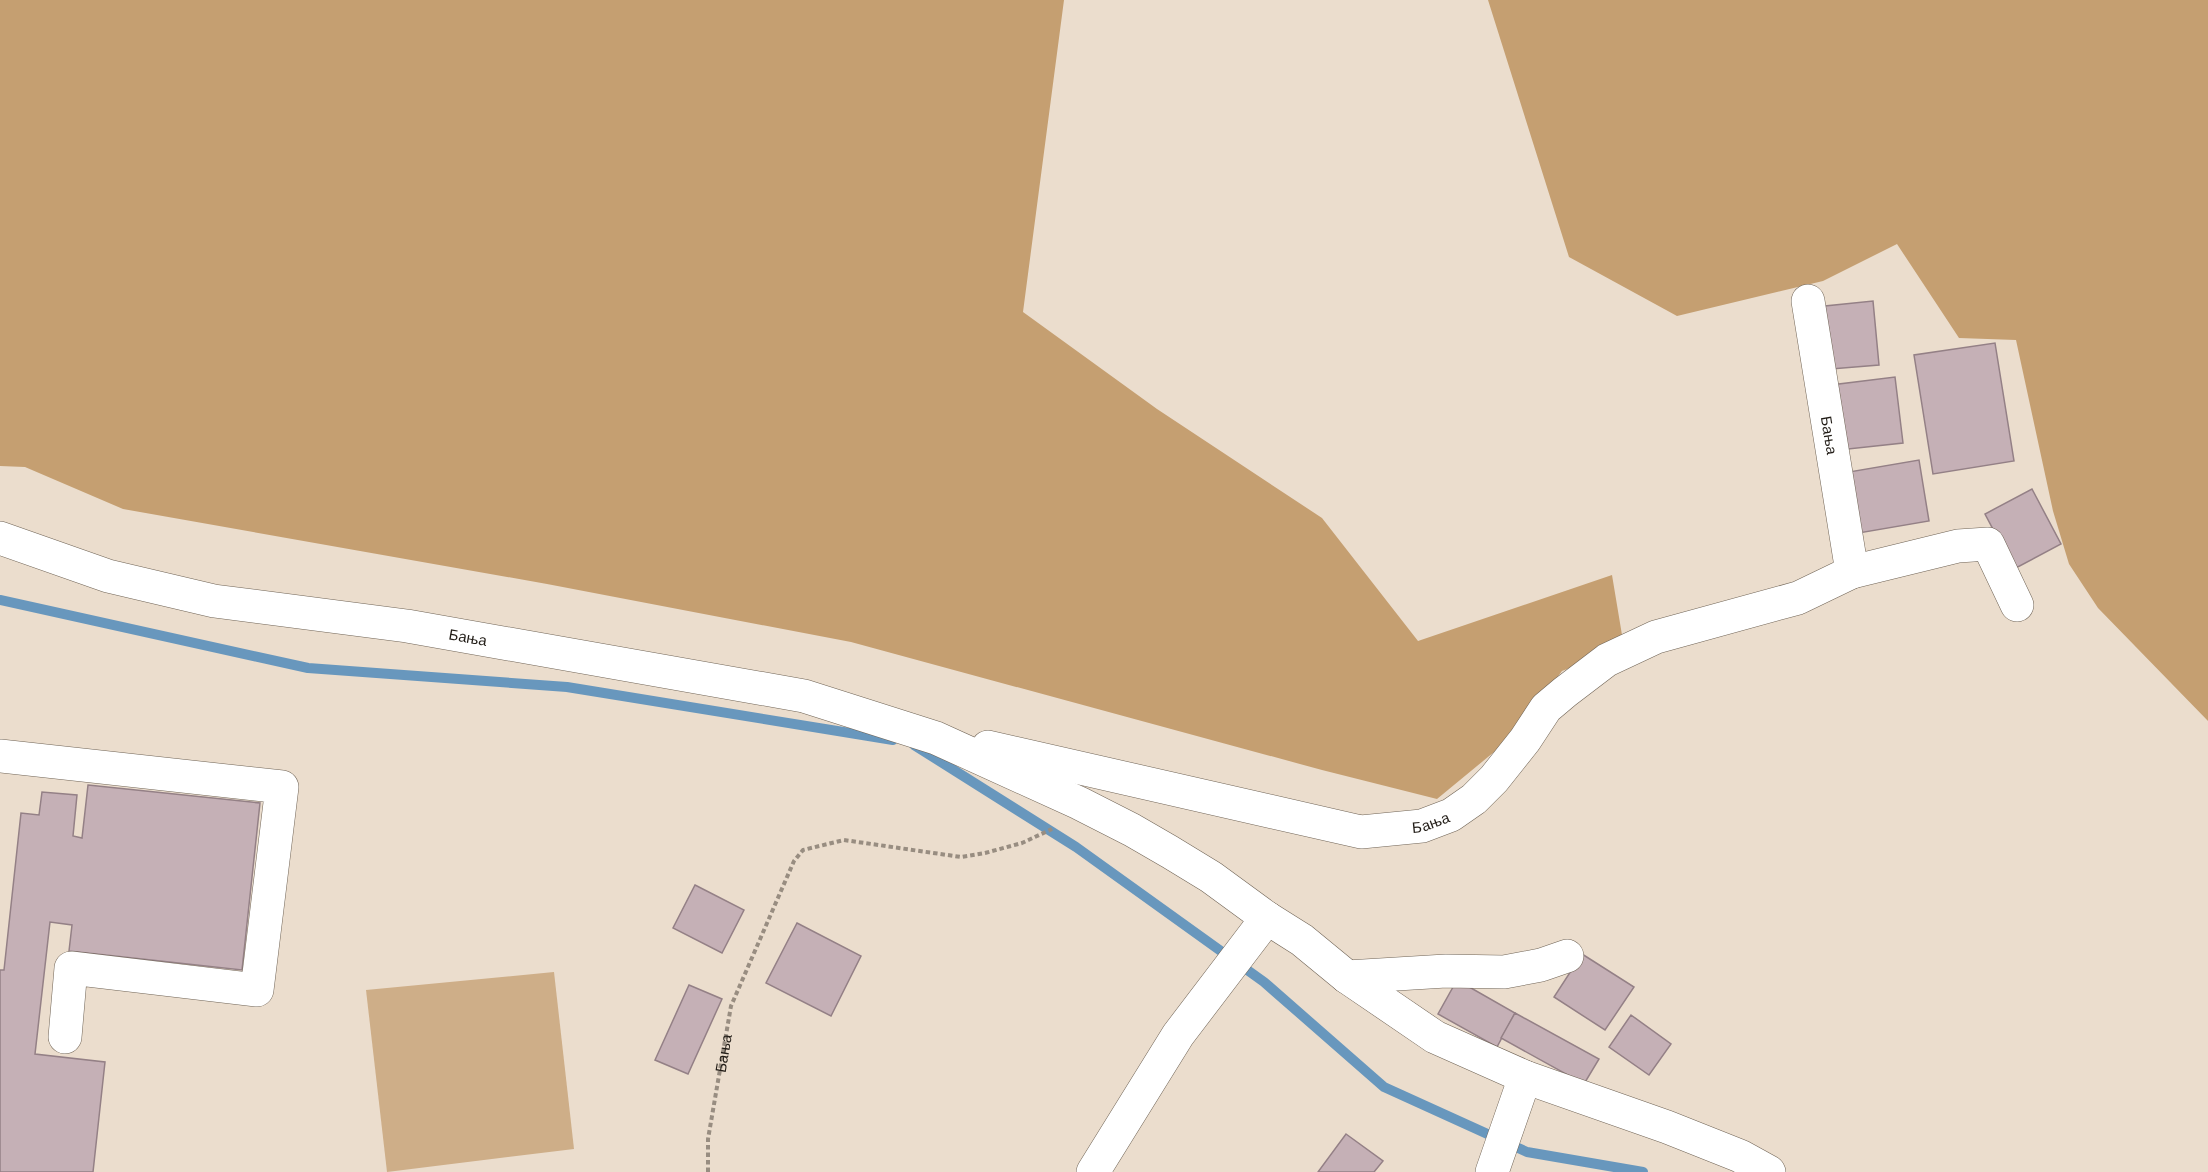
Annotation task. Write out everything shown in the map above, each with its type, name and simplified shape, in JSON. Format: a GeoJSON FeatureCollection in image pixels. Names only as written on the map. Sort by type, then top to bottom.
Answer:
{"type":"FeatureCollection","features":[{"type":"Feature","properties":{"kind":"street","name":"Бања"},"geometry":{"type":"LineString","coordinates":[[1808,301],[1852,572]]}},
{"type":"Feature","properties":{"kind":"street","name":"Бања"},"geometry":{"type":"LineString","coordinates":[[0,538],[108,576],[214,601],[407,626],[804,696],[936,738],[1001,750],[1361,832],[1422,826],[1451,815],[1474,799],[1525,740],[1546,708],[1607,660],[1656,637],[1798,598],[1852,572],[1958,546],[1988,544],[2017,605]]}},
{"type":"Feature","properties":{"kind":"street","name":"Бања"},"geometry":{"type":"LineString","coordinates":[[936,738],[1132,830],[1211,877],[1267,918],[1302,940],[1347,977],[1435,1037],[1525,1077],[1667,1127],[1740,1156],[1769,1172]]}},
{"type":"Feature","properties":{"kind":"street"},"geometry":{"type":"LineString","coordinates":[[0,756],[282,788],[256,990],[71,968],[65,1037]]}},
{"type":"Feature","properties":{"kind":"street"},"geometry":{"type":"LineString","coordinates":[[1093,1172],[1178,1035],[1267,918]]}},
{"type":"Feature","properties":{"kind":"street"},"geometry":{"type":"LineString","coordinates":[[1347,977],[1446,971],[1504,972],[1541,965],[1567,956]]}},
{"type":"Feature","properties":{"kind":"street"},"geometry":{"type":"LineString","coordinates":[[1493,1168],[1525,1077]]}},
{"type":"Feature","properties":{"kind":"path","name":"Бања"},"geometry":{"type":"LineString","coordinates":[[708,1172],[708,1140],[731,1006],[794,861],[803,850],[844,840],[961,857],[985,854],[1022,843],[1060,825]]}},
{"type":"Feature","properties":{"kind":"shaded area"},"geometry":{"type":"Polygon","coordinates":[[[0,0],[1064,0],[1023,312],[1157,409],[1322,518],[1418,641],[1612,575],[1624,647],[1562,671],[1511,738],[1437,799],[851,642],[547,584],[123,509],[25,467],[0,466],[0,0]]]}},
{"type":"Feature","properties":{"kind":"shaded area"},"geometry":{"type":"Polygon","coordinates":[[[1488,0],[2208,0],[2208,721],[2098,608],[2069,564],[2053,511],[2016,340],[1959,338],[1897,244],[1823,281],[1677,316],[1569,257],[1488,0]]]}},
{"type":"Feature","properties":{"kind":"shaded area"},"geometry":{"type":"Polygon","coordinates":[[[554,972],[574,1149],[387,1172],[366,990],[554,972]]]}},
{"type":"Feature","properties":{"kind":"building"},"geometry":{"type":"Polygon","coordinates":[[[1873,301],[1879,365],[1831,369],[1825,306],[1873,301]]]}},
{"type":"Feature","properties":{"kind":"building"},"geometry":{"type":"Polygon","coordinates":[[[1995,343],[2014,461],[1933,474],[1914,355],[1995,343]]]}},
{"type":"Feature","properties":{"kind":"building"},"geometry":{"type":"Polygon","coordinates":[[[1895,377],[1903,443],[1839,450],[1831,385],[1895,377]]]}},
{"type":"Feature","properties":{"kind":"building"},"geometry":{"type":"Polygon","coordinates":[[[1919,460],[1929,521],[1853,534],[1843,473],[1919,460]]]}},
{"type":"Feature","properties":{"kind":"building"},"geometry":{"type":"Polygon","coordinates":[[[2032,489],[2061,544],[2014,569],[1985,514],[2032,489]]]}},
{"type":"Feature","properties":{"kind":"building"},"geometry":{"type":"Polygon","coordinates":[[[88,785],[260,803],[242,970],[69,951],[72,925],[50,922],[35,1054],[105,1062],[93,1172],[0,1172],[0,970],[4,970],[21,813],[39,815],[42,792],[77,795],[73,836],[82,838],[88,785]]]}},
{"type":"Feature","properties":{"kind":"building"},"geometry":{"type":"Polygon","coordinates":[[[695,885],[744,910],[722,953],[673,928],[695,885]]]}},
{"type":"Feature","properties":{"kind":"building"},"geometry":{"type":"Polygon","coordinates":[[[797,923],[861,956],[831,1016],[766,983],[797,923]]]}},
{"type":"Feature","properties":{"kind":"building"},"geometry":{"type":"Polygon","coordinates":[[[1582,954],[1634,987],[1605,1030],[1554,997],[1582,954]]]}},
{"type":"Feature","properties":{"kind":"building"},"geometry":{"type":"Polygon","coordinates":[[[1457,980],[1515,1013],[1497,1047],[1438,1014],[1457,980]]]}},
{"type":"Feature","properties":{"kind":"building"},"geometry":{"type":"Polygon","coordinates":[[[689,985],[722,999],[688,1074],[655,1060],[689,985]]]}},
{"type":"Feature","properties":{"kind":"building"},"geometry":{"type":"Polygon","coordinates":[[[1515,1013],[1599,1059],[1584,1084],[1501,1038],[1515,1013]]]}},
{"type":"Feature","properties":{"kind":"building"},"geometry":{"type":"Polygon","coordinates":[[[1631,1015],[1671,1044],[1649,1075],[1609,1047],[1631,1015]]]}},
{"type":"Feature","properties":{"kind":"building"},"geometry":{"type":"Polygon","coordinates":[[[1346,1134],[1383,1161],[1374,1172],[1318,1172],[1346,1134]]]}},
{"type":"Feature","properties":{"kind":"waterway"},"geometry":{"type":"LineString","coordinates":[[0,600],[308,668],[567,687],[893,740]]}},
{"type":"Feature","properties":{"kind":"waterway"},"geometry":{"type":"LineString","coordinates":[[914,745],[1076,847],[1264,982],[1384,1087],[1527,1152],[1643,1172]]}}]}
